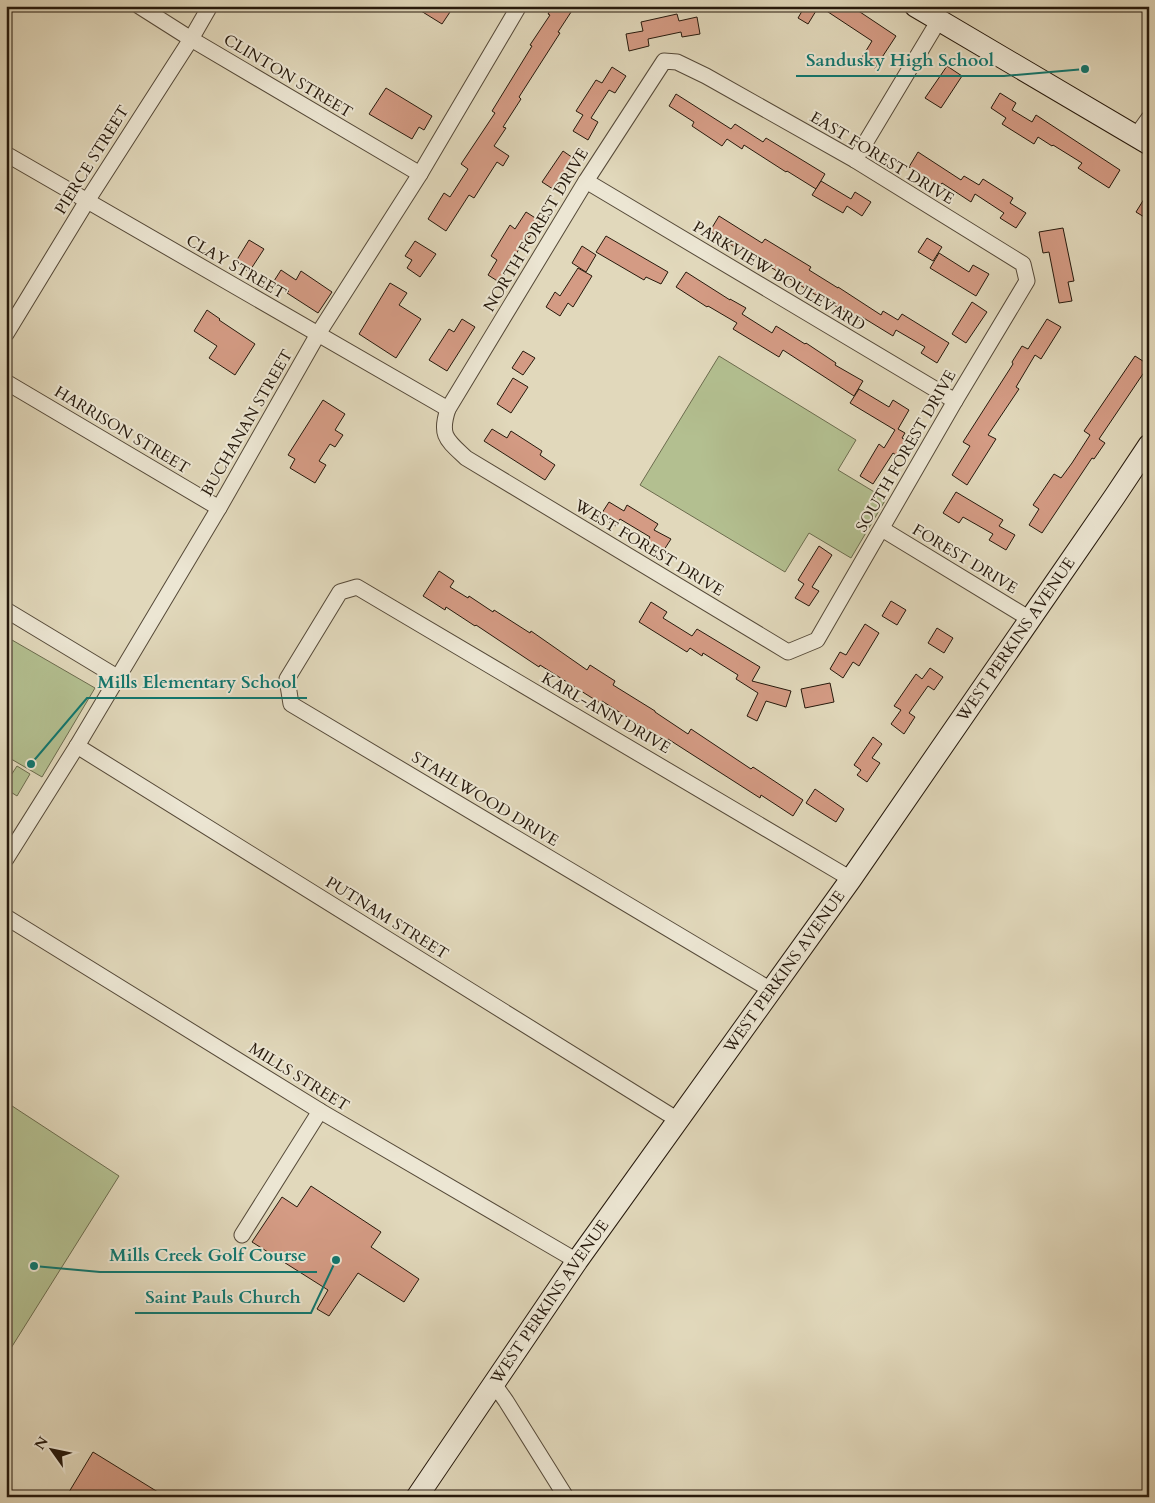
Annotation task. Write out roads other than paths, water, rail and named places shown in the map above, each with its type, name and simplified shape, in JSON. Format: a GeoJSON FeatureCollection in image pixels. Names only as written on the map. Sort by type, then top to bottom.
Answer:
{"type":"FeatureCollection","features":[{"type":"Feature","properties":{"kind":"main road"},"geometry":{"type":"LineString","coordinates":[[915,6],[1142,140]]}},
{"type":"Feature","properties":{"kind":"main road","name":"WEST PERKINS AVENUE"},"geometry":{"type":"LineString","coordinates":[[417,1497],[577,1261],[852,878],[1149,445]]}},
{"type":"Feature","properties":{"kind":"street","name":"CLINTON STREET"},"geometry":{"type":"LineString","coordinates":[[139,6],[191,39],[420,174]]}},
{"type":"Feature","properties":{"kind":"street","name":"PIERCE STREET"},"geometry":{"type":"LineString","coordinates":[[6,334],[210,6]]}},
{"type":"Feature","properties":{"kind":"street","name":"BUCHANAN STREET"},"geometry":{"type":"LineString","coordinates":[[6,859],[77,746],[219,508],[318,334],[420,174],[519,6]]}},
{"type":"Feature","properties":{"kind":"street"},"geometry":{"type":"LineString","coordinates":[[855,160],[939,20]]}},
{"type":"Feature","properties":{"kind":"street","name":"NORTH FOREST DRIVE"},"geometry":{"type":"LineString","coordinates":[[466,458],[446,440],[444,423],[448,410],[586,181],[664,61],[677,62],[706,76]]}},
{"type":"Feature","properties":{"kind":"street","name":"EAST FOREST DRIVE"},"geometry":{"type":"LineString","coordinates":[[706,76],[855,160],[1023,264],[1027,281]]}},
{"type":"Feature","properties":{"kind":"street"},"geometry":{"type":"LineString","coordinates":[[1142,140],[1149,118]]}},
{"type":"Feature","properties":{"kind":"street","name":"CLAY STREET"},"geometry":{"type":"LineString","coordinates":[[6,154],[448,410]]}},
{"type":"Feature","properties":{"kind":"street","name":"PARKVIEW BOULEVARD"},"geometry":{"type":"LineString","coordinates":[[586,181],[955,401]]}},
{"type":"Feature","properties":{"kind":"street","name":"SOUTH FOREST DRIVE"},"geometry":{"type":"LineString","coordinates":[[817,640],[955,401],[1027,281]]}},
{"type":"Feature","properties":{"kind":"street","name":"HARRISON STREET"},"geometry":{"type":"LineString","coordinates":[[6,382],[219,508]]}},
{"type":"Feature","properties":{"kind":"street","name":"WEST FOREST DRIVE"},"geometry":{"type":"LineString","coordinates":[[466,458],[788,652],[817,640]]}},
{"type":"Feature","properties":{"kind":"street","name":"FOREST DRIVE"},"geometry":{"type":"LineString","coordinates":[[882,529],[1030,618]]}},
{"type":"Feature","properties":{"kind":"street","name":"KARL-ANN DRIVE"},"geometry":{"type":"LineString","coordinates":[[340,592],[357,587],[852,878]]}},
{"type":"Feature","properties":{"kind":"street","name":"STAHLWOOD DRIVE"},"geometry":{"type":"LineString","coordinates":[[340,592],[287,679],[291,704],[771,990]]}},
{"type":"Feature","properties":{"kind":"street"},"geometry":{"type":"LineString","coordinates":[[6,610],[117,678]]}},
{"type":"Feature","properties":{"kind":"street","name":"PUTNAM STREET"},"geometry":{"type":"LineString","coordinates":[[77,746],[678,1120]]}},
{"type":"Feature","properties":{"kind":"street","name":"MILLS STREET"},"geometry":{"type":"LineString","coordinates":[[6,917],[320,1111],[577,1261]]}},
{"type":"Feature","properties":{"kind":"street"},"geometry":{"type":"LineString","coordinates":[[242,1235],[320,1111]]}},
{"type":"Feature","properties":{"kind":"street"},"geometry":{"type":"LineString","coordinates":[[494,1384],[566,1497]]}},
{"type":"Feature","properties":{"kind":"place","name":"Sandusky High School"},"geometry":{"type":"Point","coordinates":[1085,69]}},
{"type":"Feature","properties":{"kind":"place","name":"Mills Elementary School"},"geometry":{"type":"Point","coordinates":[31,764]}},
{"type":"Feature","properties":{"kind":"place","name":"Saint Pauls Church"},"geometry":{"type":"Point","coordinates":[336,1260]}},
{"type":"Feature","properties":{"kind":"place","name":"Mills Creek Golf Course"},"geometry":{"type":"Point","coordinates":[34,1266]}}]}
